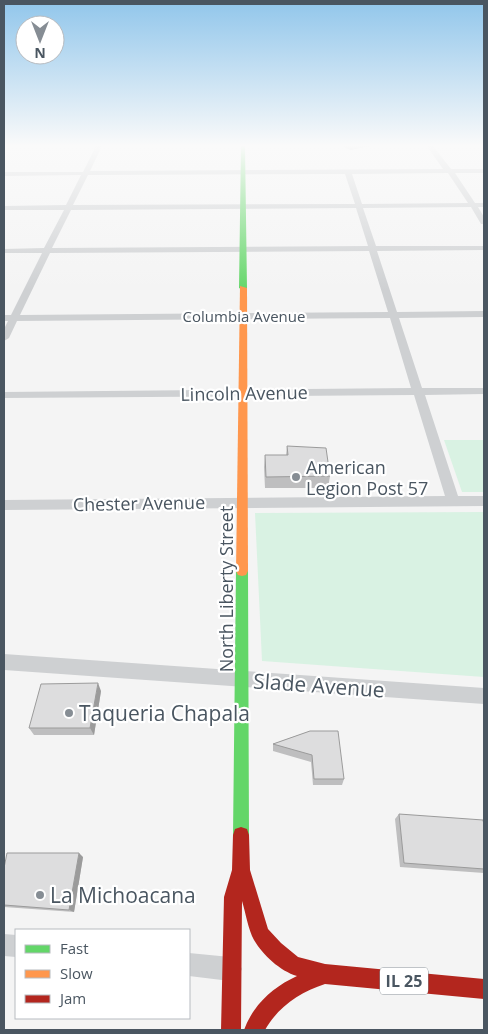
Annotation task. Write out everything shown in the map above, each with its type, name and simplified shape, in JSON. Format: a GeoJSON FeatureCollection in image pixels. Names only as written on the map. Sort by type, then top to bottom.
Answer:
{"type":"FeatureCollection","features":[{"type":"Feature","properties":{"kind":"main road","name":"North Liberty Street"},"geometry":{"type":"LineString","coordinates":[[230,1030],[233,897],[241,870],[244,194]]}},
{"type":"Feature","properties":{"kind":"main road"},"geometry":{"type":"LineString","coordinates":[[241,870],[254,917],[266,941],[293,965],[325,974]]}},
{"type":"Feature","properties":{"kind":"main road"},"geometry":{"type":"LineString","coordinates":[[254,1030],[267,1008],[284,992],[304,980],[325,974]]}},
{"type":"Feature","properties":{"kind":"main road","name":"IL 25"},"geometry":{"type":"LineString","coordinates":[[325,974],[484,989]]}},
{"type":"Feature","properties":{"kind":"street"},"geometry":{"type":"LineString","coordinates":[[4,338],[9,318],[48,251],[76,194]]}},
{"type":"Feature","properties":{"kind":"street"},"geometry":{"type":"LineString","coordinates":[[355,194],[453,501]]}},
{"type":"Feature","properties":{"kind":"street"},"geometry":{"type":"LineString","coordinates":[[466,194],[484,222]]}},
{"type":"Feature","properties":{"kind":"street"},"geometry":{"type":"LineString","coordinates":[[4,208],[484,206]]}},
{"type":"Feature","properties":{"kind":"street"},"geometry":{"type":"LineString","coordinates":[[4,251],[484,248]]}},
{"type":"Feature","properties":{"kind":"street","name":"Columbia Avenue"},"geometry":{"type":"LineString","coordinates":[[9,318],[484,314]]}},
{"type":"Feature","properties":{"kind":"street","name":"Lincoln Avenue"},"geometry":{"type":"LineString","coordinates":[[4,396],[484,391]]}},
{"type":"Feature","properties":{"kind":"street","name":"Chester Avenue"},"geometry":{"type":"LineString","coordinates":[[4,504],[484,501]]}},
{"type":"Feature","properties":{"kind":"street","name":"Slade Avenue"},"geometry":{"type":"LineString","coordinates":[[4,662],[484,696]]}},
{"type":"Feature","properties":{"kind":"street"},"geometry":{"type":"LineString","coordinates":[[190,964],[230,969]]}},
{"type":"Feature","properties":{"kind":"green space"},"geometry":{"type":"Polygon","coordinates":[[[444,440],[484,440],[484,492],[462,492],[444,440]]]}},
{"type":"Feature","properties":{"kind":"green space"},"geometry":{"type":"Polygon","coordinates":[[[484,512],[484,677],[262,661],[255,513],[484,512]]]}},
{"type":"Feature","properties":{"kind":"building"},"geometry":{"type":"Polygon","coordinates":[[[287,446],[326,448],[330,476],[266,477],[265,455],[288,455],[287,446]]]}},
{"type":"Feature","properties":{"kind":"building","name":"Taqueria Chapala"},"geometry":{"type":"Polygon","coordinates":[[[98,683],[90,728],[29,728],[41,684],[98,683]]]}},
{"type":"Feature","properties":{"kind":"building"},"geometry":{"type":"Polygon","coordinates":[[[310,731],[338,731],[344,779],[314,779],[312,755],[273,744],[310,731]]]}},
{"type":"Feature","properties":{"kind":"building"},"geometry":{"type":"Polygon","coordinates":[[[399,814],[483,820],[484,869],[404,863],[399,814]]]}},
{"type":"Feature","properties":{"kind":"building","name":"La Michoacana"},"geometry":{"type":"Polygon","coordinates":[[[7,853],[79,853],[69,910],[4,905],[4,868],[7,853]]]}},
{"type":"Feature","properties":{"kind":"traffic: fast"},"geometry":{"type":"LineString","coordinates":[[243,194],[243,288]]}},
{"type":"Feature","properties":{"kind":"traffic: fast"},"geometry":{"type":"LineString","coordinates":[[241,835],[242,571]]}},
{"type":"Feature","properties":{"kind":"traffic: slow"},"geometry":{"type":"LineString","coordinates":[[242,571],[243,288]]}},
{"type":"Feature","properties":{"kind":"traffic: jam"},"geometry":{"type":"LineString","coordinates":[[231,1030],[233,897],[241,870],[241,835]]}},
{"type":"Feature","properties":{"kind":"traffic: jam"},"geometry":{"type":"LineString","coordinates":[[241,870],[261,934],[274,950],[293,965],[325,974],[484,989]]}},
{"type":"Feature","properties":{"kind":"traffic: jam"},"geometry":{"type":"LineString","coordinates":[[254,1030],[267,1010],[283,994],[292,988],[325,974]]}},
{"type":"Feature","properties":{"kind":"place","name":"American Legion Post 57"},"geometry":{"type":"Point","coordinates":[296,477]}},
{"type":"Feature","properties":{"kind":"place","name":"Taqueria Chapala"},"geometry":{"type":"Point","coordinates":[69,713]}},
{"type":"Feature","properties":{"kind":"place","name":"La Michoacana"},"geometry":{"type":"Point","coordinates":[40,895]}}]}
